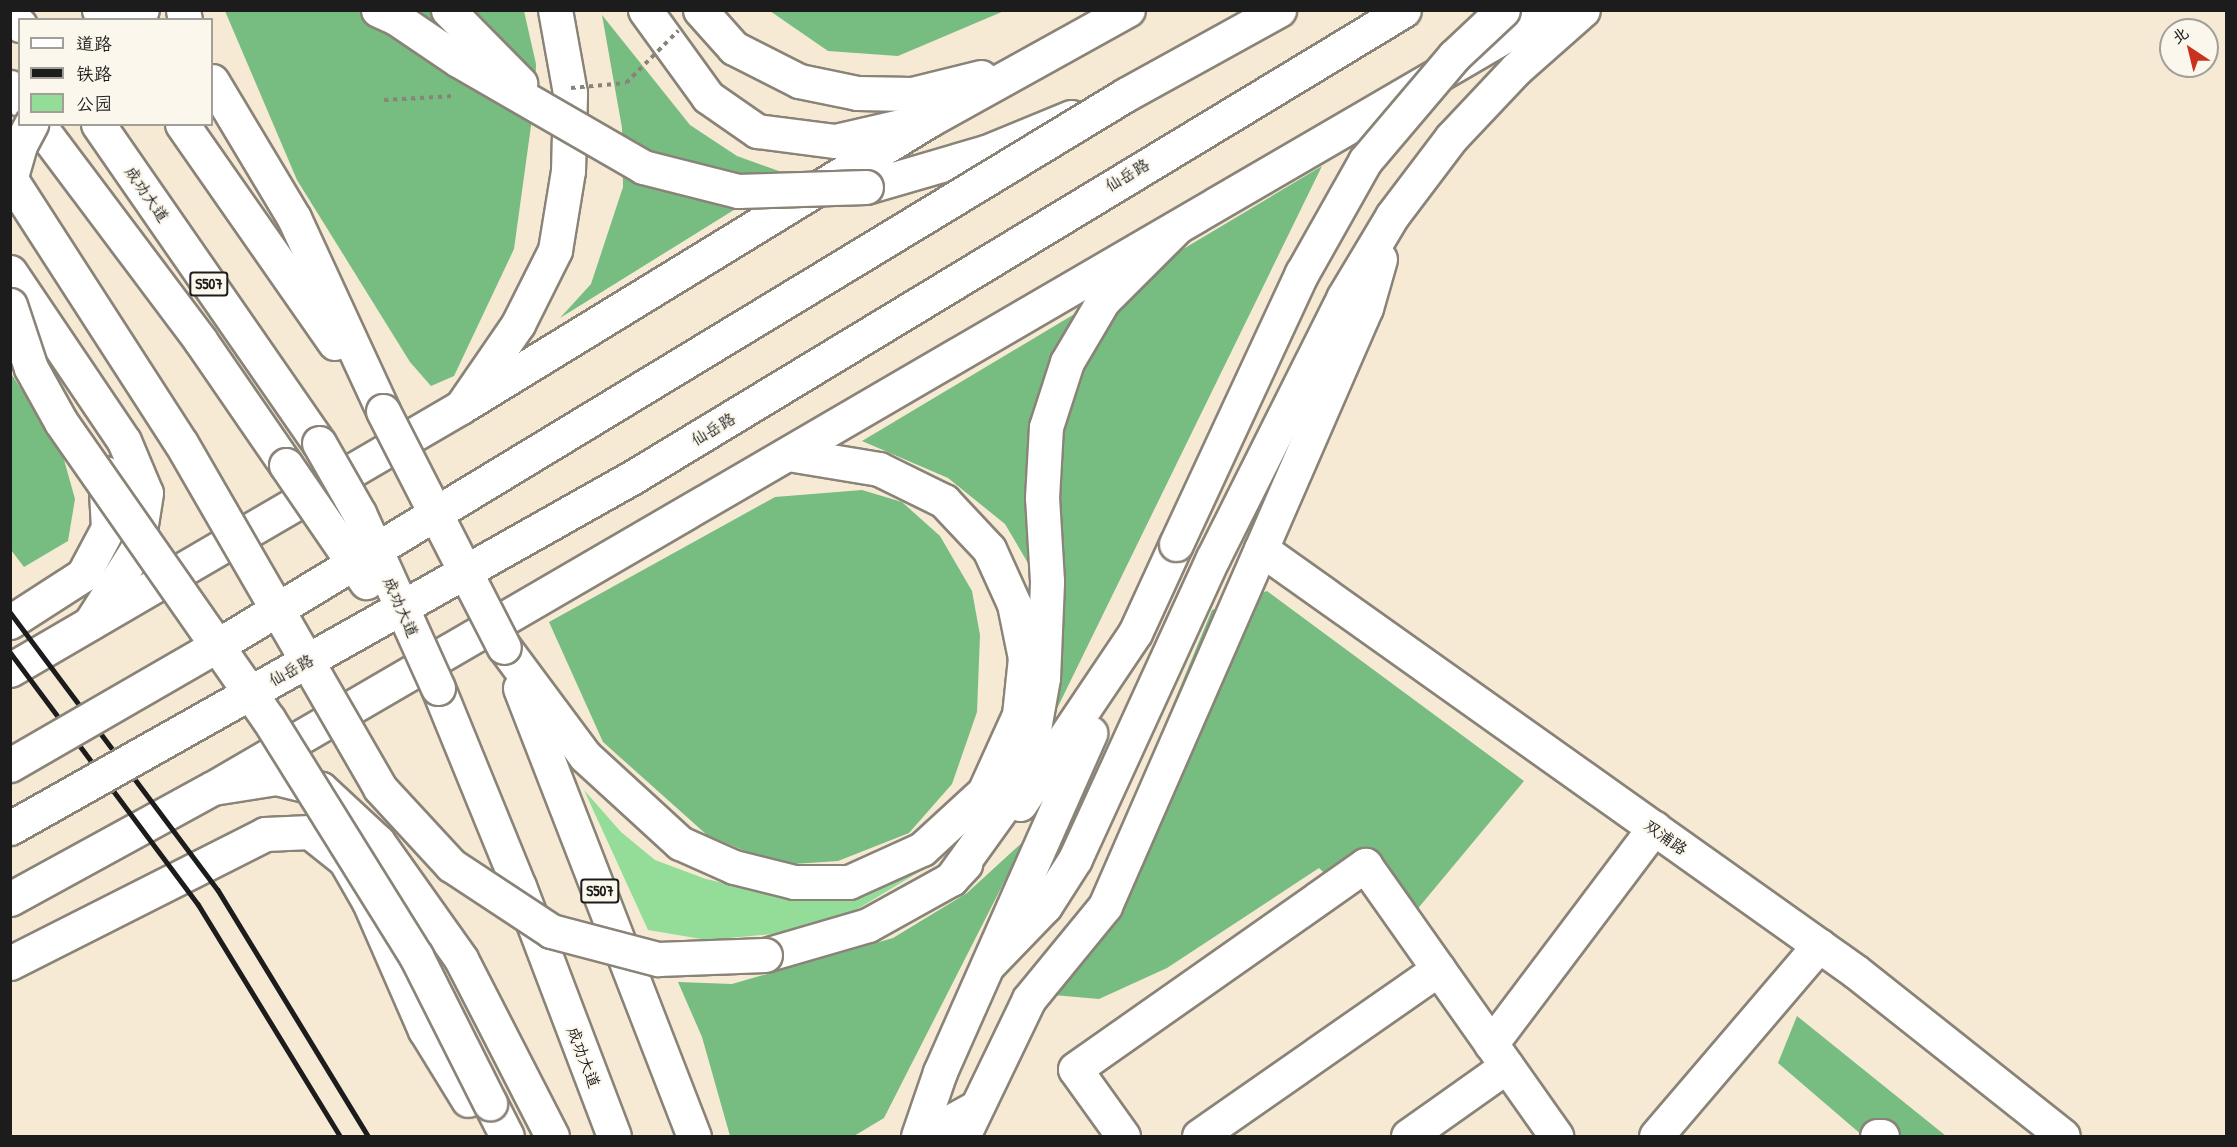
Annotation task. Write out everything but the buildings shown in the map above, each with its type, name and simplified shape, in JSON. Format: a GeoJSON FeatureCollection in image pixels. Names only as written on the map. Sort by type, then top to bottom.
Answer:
{"type":"FeatureCollection","features":[{"type":"Feature","properties":{"kind":"main road"},"geometry":{"type":"LineString","coordinates":[[378,10],[396,18],[458,60],[556,103]]}},
{"type":"Feature","properties":{"kind":"main road"},"geometry":{"type":"LineString","coordinates":[[448,10],[556,103],[643,167],[738,191],[866,187],[986,152],[1125,95]]}},
{"type":"Feature","properties":{"kind":"main road"},"geometry":{"type":"LineString","coordinates":[[461,407],[518,324],[555,250],[568,171],[570,93],[555,10]]}},
{"type":"Feature","properties":{"kind":"main road"},"geometry":{"type":"LineString","coordinates":[[645,10],[708,97],[757,131],[835,141],[931,119]]}},
{"type":"Feature","properties":{"kind":"main road"},"geometry":{"type":"LineString","coordinates":[[10,670],[461,407],[931,119],[1128,10]]}},
{"type":"Feature","properties":{"kind":"main road","name":"仙岳路"},"geometry":{"type":"LineString","coordinates":[[10,828],[633,477],[1404,10]]}},
{"type":"Feature","properties":{"kind":"main road"},"geometry":{"type":"LineString","coordinates":[[918,1137],[940,1072],[983,971],[1135,633],[1302,273],[1365,161],[1454,56],[1503,10]]}},
{"type":"Feature","properties":{"kind":"main road"},"geometry":{"type":"LineString","coordinates":[[10,899],[213,788],[1549,10]]}},
{"type":"Feature","properties":{"kind":"main road"},"geometry":{"type":"LineString","coordinates":[[983,971],[1045,906],[1075,859],[1213,558],[1343,298],[1392,216],[1451,138],[1516,69],[1583,10]]}},
{"type":"Feature","properties":{"kind":"main road"},"geometry":{"type":"LineString","coordinates":[[10,765],[225,641],[1125,95],[1272,13]]}},
{"type":"Feature","properties":{"kind":"main road"},"geometry":{"type":"LineString","coordinates":[[689,21],[799,81],[857,93],[912,94],[1021,68]]}},
{"type":"Feature","properties":{"kind":"main road"},"geometry":{"type":"LineString","coordinates":[[213,83],[294,218],[382,411]]}},
{"type":"Feature","properties":{"kind":"main road"},"geometry":{"type":"LineString","coordinates":[[30,126],[10,179],[181,443],[380,788],[451,865],[551,931],[658,959],[765,955],[868,925],[951,879],[1033,791],[1135,633]]}},
{"type":"Feature","properties":{"kind":"main road"},"geometry":{"type":"LineString","coordinates":[[40,126],[200,340],[438,688]]}},
{"type":"Feature","properties":{"kind":"main road","name":"成功大道"},"geometry":{"type":"LineString","coordinates":[[99,126],[319,443],[359,513],[438,688],[519,886],[614,1137]]}},
{"type":"Feature","properties":{"kind":"main road","name":"S507"},"geometry":{"type":"LineString","coordinates":[[183,126],[382,411],[504,647],[694,1137]]}},
{"type":"Feature","properties":{"kind":"main road"},"geometry":{"type":"LineString","coordinates":[[924,1137],[969,1122],[1029,999],[1105,906],[1366,308],[1392,216]]}},
{"type":"Feature","properties":{"kind":"main road"},"geometry":{"type":"LineString","coordinates":[[951,879],[1007,801],[1030,751],[1043,678],[1047,581],[1042,498],[1046,427],[1066,362],[1103,301],[1175,229]]}},
{"type":"Feature","properties":{"kind":"main road"},"geometry":{"type":"LineString","coordinates":[[10,272],[124,441],[146,493],[137,549],[90,623]]}},
{"type":"Feature","properties":{"kind":"main road"},"geometry":{"type":"LineString","coordinates":[[10,305],[32,368],[61,422],[268,720],[416,956],[479,1102]]}},
{"type":"Feature","properties":{"kind":"main road"},"geometry":{"type":"LineString","coordinates":[[10,334],[104,459],[108,528],[82,575],[10,622]]}},
{"type":"Feature","properties":{"kind":"main road"},"geometry":{"type":"LineString","coordinates":[[504,647],[585,756],[680,843],[734,867],[794,882],[849,882],[922,849],[984,792],[1019,714],[1025,658],[1014,604],[989,549],[944,501],[879,469],[788,454]]}},
{"type":"Feature","properties":{"kind":"main road","name":"双浦路"},"geometry":{"type":"LineString","coordinates":[[1261,549],[1819,945],[2063,1137]]}},
{"type":"Feature","properties":{"kind":"main road"},"geometry":{"type":"LineString","coordinates":[[213,788],[276,778],[321,789],[378,842],[461,959],[552,1137]]}},
{"type":"Feature","properties":{"kind":"main road"},"geometry":{"type":"LineString","coordinates":[[1408,1137],[1499,1055],[1654,828]]}},
{"type":"Feature","properties":{"kind":"main road"},"geometry":{"type":"LineString","coordinates":[[10,963],[265,834],[310,832],[345,860],[369,902],[425,1030],[507,1137]]}},
{"type":"Feature","properties":{"kind":"main road"},"geometry":{"type":"LineString","coordinates":[[1123,1137],[1076,1069],[1365,865],[1556,1137]]}},
{"type":"Feature","properties":{"kind":"main road"},"geometry":{"type":"LineString","coordinates":[[1656,1137],[1819,945]]}},
{"type":"Feature","properties":{"kind":"main road"},"geometry":{"type":"LineString","coordinates":[[1199,1137],[1438,969]]}},
{"type":"Feature","properties":{"kind":"main road"},"geometry":{"type":"LineString","coordinates":[[1877,1137],[1882,1137]]}},
{"type":"Feature","properties":{"kind":"path"},"geometry":{"type":"LineString","coordinates":[[556,103],[626,83],[689,21]]}},
{"type":"Feature","properties":{"kind":"green space"},"geometry":{"type":"Polygon","coordinates":[[[225,11],[524,11],[536,64],[535,97],[514,249],[454,376],[431,386],[410,362],[297,180],[225,11]]]}},
{"type":"Feature","properties":{"kind":"green space"},"geometry":{"type":"Polygon","coordinates":[[[770,11],[1004,11],[898,56],[828,51],[770,11]]]}},
{"type":"Feature","properties":{"kind":"green space"},"geometry":{"type":"Polygon","coordinates":[[[602,15],[690,125],[737,156],[790,175],[560,318],[591,284],[623,187],[622,128],[602,15]]]}},
{"type":"Feature","properties":{"kind":"green space"},"geometry":{"type":"Polygon","coordinates":[[[1322,166],[1049,725],[1062,656],[1045,592],[1005,524],[948,478],[862,441],[1322,166]]]}},
{"type":"Feature","properties":{"kind":"green space"},"geometry":{"type":"Polygon","coordinates":[[[10,372],[61,449],[75,499],[68,541],[24,567],[11,550],[10,372]]]}},
{"type":"Feature","properties":{"kind":"green space"},"geometry":{"type":"Polygon","coordinates":[[[862,490],[902,502],[940,536],[972,591],[980,635],[977,712],[952,784],[909,833],[838,861],[778,865],[707,835],[603,742],[549,622],[775,497],[862,490]]]}},
{"type":"Feature","properties":{"kind":"green space"},"geometry":{"type":"Polygon","coordinates":[[[1267,591],[1524,781],[1405,924],[1365,872],[1336,884],[1319,868],[1167,968],[1099,999],[1053,995],[1212,610],[1267,591]]]}},
{"type":"Feature","properties":{"kind":"green space"},"geometry":{"type":"Polygon","coordinates":[[[584,790],[621,832],[655,860],[706,879],[772,894],[854,897],[932,864],[856,910],[783,933],[707,940],[648,930],[584,790]]]}},
{"type":"Feature","properties":{"kind":"green space"},"geometry":{"type":"Polygon","coordinates":[[[1026,839],[884,1118],[854,1136],[730,1136],[702,1037],[678,982],[732,984],[893,938],[967,893],[1026,839]]]}},
{"type":"Feature","properties":{"kind":"green space"},"geometry":{"type":"Polygon","coordinates":[[[1797,1016],[1946,1136],[1863,1136],[1778,1063],[1797,1016]]]}},
{"type":"Feature","properties":{"kind":"railway"},"geometry":{"type":"LineString","coordinates":[[10,612],[218,890],[368,1136]]}},
{"type":"Feature","properties":{"kind":"railway"},"geometry":{"type":"LineString","coordinates":[[10,652],[198,904],[340,1136]]}}]}
